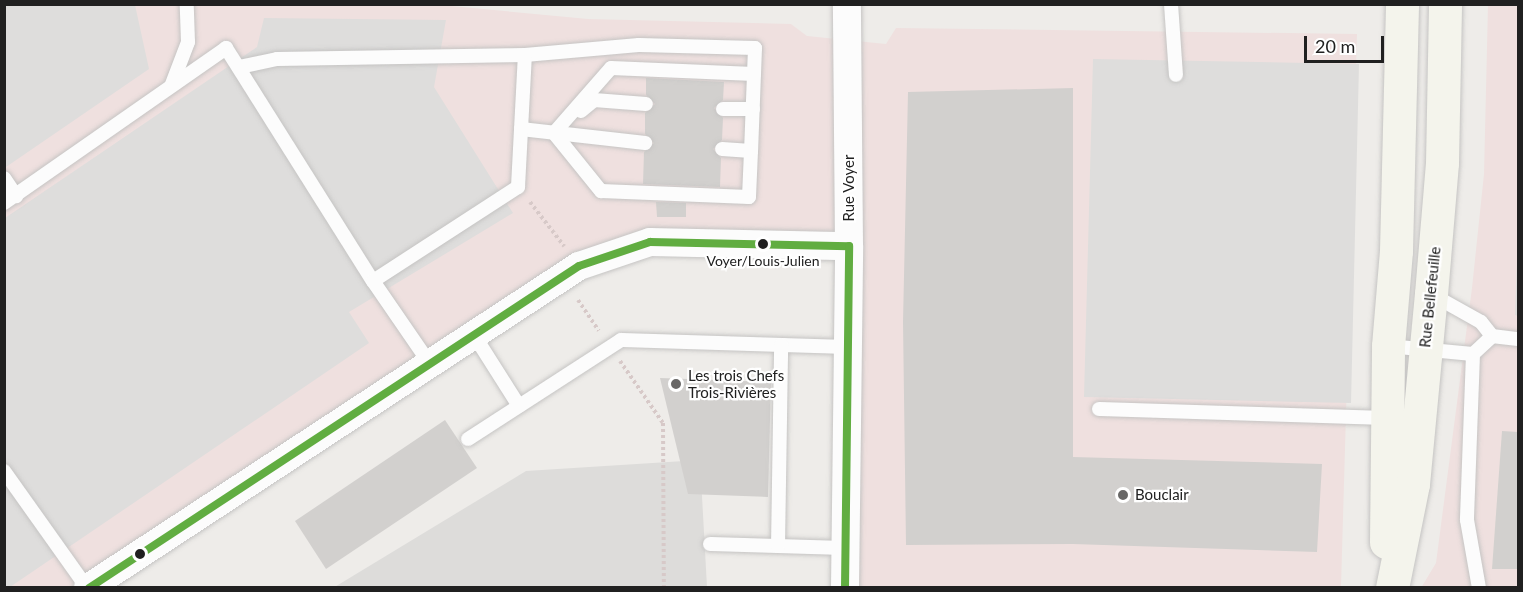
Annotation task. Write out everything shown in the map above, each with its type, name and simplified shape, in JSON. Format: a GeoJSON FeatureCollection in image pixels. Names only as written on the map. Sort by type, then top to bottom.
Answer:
{"type":"FeatureCollection","features":[{"type":"Feature","properties":{"kind":"street","name":"Rue Voyer"},"geometry":{"type":"LineString","coordinates":[[844,588],[849,246],[847,4]]}},
{"type":"Feature","properties":{"kind":"street","name":"Rue Bellefeuille"},"geometry":{"type":"LineString","coordinates":[[1392,588],[1413,484],[1388,346],[1396,251],[1402,4]]}},
{"type":"Feature","properties":{"kind":"street","name":"Rue Bellefeuille"},"geometry":{"type":"LineString","coordinates":[[1386,588],[1403,419],[1425,350],[1431,294],[1442,163],[1445,4]]}},
{"type":"Feature","properties":{"kind":"street"},"geometry":{"type":"LineString","coordinates":[[88,588],[571,272],[650,242],[849,246]]}},
{"type":"Feature","properties":{"kind":"lane"},"geometry":{"type":"LineString","coordinates":[[171,86],[188,42],[187,4]]}},
{"type":"Feature","properties":{"kind":"lane"},"geometry":{"type":"LineString","coordinates":[[1171,4],[1176,75]]}},
{"type":"Feature","properties":{"kind":"lane"},"geometry":{"type":"LineString","coordinates":[[239,67],[276,59],[525,55],[639,45],[754,48],[749,197],[601,191],[554,133]]}},
{"type":"Feature","properties":{"kind":"lane"},"geometry":{"type":"LineString","coordinates":[[4,178],[10,200],[226,48],[373,281],[430,364]]}},
{"type":"Feature","properties":{"kind":"lane"},"geometry":{"type":"LineString","coordinates":[[373,281],[518,187],[525,55]]}},
{"type":"Feature","properties":{"kind":"lane"},"geometry":{"type":"LineString","coordinates":[[554,133],[611,68],[754,74]]}},
{"type":"Feature","properties":{"kind":"lane"},"geometry":{"type":"LineString","coordinates":[[554,133],[594,100],[646,104]]}},
{"type":"Feature","properties":{"kind":"lane"},"geometry":{"type":"LineString","coordinates":[[723,109],[753,109]]}},
{"type":"Feature","properties":{"kind":"lane"},"geometry":{"type":"LineString","coordinates":[[521,129],[645,143]]}},
{"type":"Feature","properties":{"kind":"lane"},"geometry":{"type":"LineString","coordinates":[[722,149],[751,151]]}},
{"type":"Feature","properties":{"kind":"lane"},"geometry":{"type":"LineString","coordinates":[[1431,294],[1481,322],[1492,336],[1518,339]]}},
{"type":"Feature","properties":{"kind":"lane"},"geometry":{"type":"LineString","coordinates":[[474,335],[519,406]]}},
{"type":"Feature","properties":{"kind":"lane"},"geometry":{"type":"LineString","coordinates":[[1479,588],[1467,520],[1473,354],[1492,336]]}},
{"type":"Feature","properties":{"kind":"lane"},"geometry":{"type":"LineString","coordinates":[[468,439],[621,340],[848,347]]}},
{"type":"Feature","properties":{"kind":"lane"},"geometry":{"type":"LineString","coordinates":[[778,546],[781,345]]}},
{"type":"Feature","properties":{"kind":"lane"},"geometry":{"type":"LineString","coordinates":[[1388,346],[1473,354]]}},
{"type":"Feature","properties":{"kind":"lane"},"geometry":{"type":"LineString","coordinates":[[1099,409],[1403,419]]}},
{"type":"Feature","properties":{"kind":"lane"},"geometry":{"type":"LineString","coordinates":[[4,471],[88,588]]}},
{"type":"Feature","properties":{"kind":"lane"},"geometry":{"type":"LineString","coordinates":[[710,544],[845,548]]}},
{"type":"Feature","properties":{"kind":"path"},"geometry":{"type":"LineString","coordinates":[[518,187],[571,272],[610,347],[663,423],[664,588]]}},
{"type":"Feature","properties":{"kind":"shaded area"},"geometry":{"type":"Polygon","coordinates":[[[5,4],[135,5],[149,69],[6,167],[5,4]]]}},
{"type":"Feature","properties":{"kind":"shaded area"},"geometry":{"type":"Polygon","coordinates":[[[430,4],[588,19],[791,24],[807,36],[886,44],[896,28],[1357,34],[1341,587],[845,587],[849,246],[651,242],[562,277],[88,587],[5,587],[4,5],[430,4]]]}},
{"type":"Feature","properties":{"kind":"shaded area"},"geometry":{"type":"Polygon","coordinates":[[[1488,5],[1518,5],[1518,587],[1421,588],[1436,563],[1472,288],[1484,174],[1488,5]]]}},
{"type":"Feature","properties":{"kind":"shaded area"},"geometry":{"type":"Polygon","coordinates":[[[264,18],[446,20],[434,87],[513,213],[349,312],[369,343],[10,587],[5,588],[5,218],[257,47],[264,18]]]}},
{"type":"Feature","properties":{"kind":"shaded area"},"geometry":{"type":"Polygon","coordinates":[[[1093,59],[1359,64],[1351,403],[1084,397],[1093,59]]]}},
{"type":"Feature","properties":{"kind":"shaded area"},"geometry":{"type":"Polygon","coordinates":[[[1518,233],[1518,316],[1515,315],[1518,233]]]}},
{"type":"Feature","properties":{"kind":"shaded area"},"geometry":{"type":"Polygon","coordinates":[[[700,460],[707,587],[333,588],[526,471],[700,460]]]}},
{"type":"Feature","properties":{"kind":"building"},"geometry":{"type":"Polygon","coordinates":[[[646,78],[724,82],[723,100],[714,108],[723,118],[722,140],[713,149],[721,158],[720,187],[643,184],[644,152],[654,143],[645,134],[645,113],[655,104],[646,95],[646,78]]]}},
{"type":"Feature","properties":{"kind":"building"},"geometry":{"type":"Polygon","coordinates":[[[1073,88],[1073,457],[1322,464],[1317,552],[1073,544],[906,545],[903,322],[908,92],[1073,88]]]}},
{"type":"Feature","properties":{"kind":"building"},"geometry":{"type":"Polygon","coordinates":[[[656,202],[686,203],[686,217],[657,217],[656,202]]]}},
{"type":"Feature","properties":{"kind":"building"},"geometry":{"type":"Polygon","coordinates":[[[660,378],[771,382],[768,497],[688,494],[660,378]]]}},
{"type":"Feature","properties":{"kind":"building"},"geometry":{"type":"Polygon","coordinates":[[[445,420],[477,468],[326,569],[295,521],[445,420]]]}},
{"type":"Feature","properties":{"kind":"building"},"geometry":{"type":"Polygon","coordinates":[[[1502,431],[1518,432],[1518,569],[1492,569],[1502,431]]]}},
{"type":"Feature","properties":{"kind":"transit line"},"geometry":{"type":"LineString","coordinates":[[89,588],[579,266],[650,242],[849,246]]}},
{"type":"Feature","properties":{"kind":"transit line"},"geometry":{"type":"LineString","coordinates":[[845,588],[849,246]]}},
{"type":"Feature","properties":{"kind":"place","name":"Voyer/Louis-Julien"},"geometry":{"type":"Point","coordinates":[763,244]}},
{"type":"Feature","properties":{"kind":"place","name":"Les trois Chefs Trois-Rivières"},"geometry":{"type":"Point","coordinates":[676,384]}},
{"type":"Feature","properties":{"kind":"place","name":"Bouclair"},"geometry":{"type":"Point","coordinates":[1123,495]}}]}
